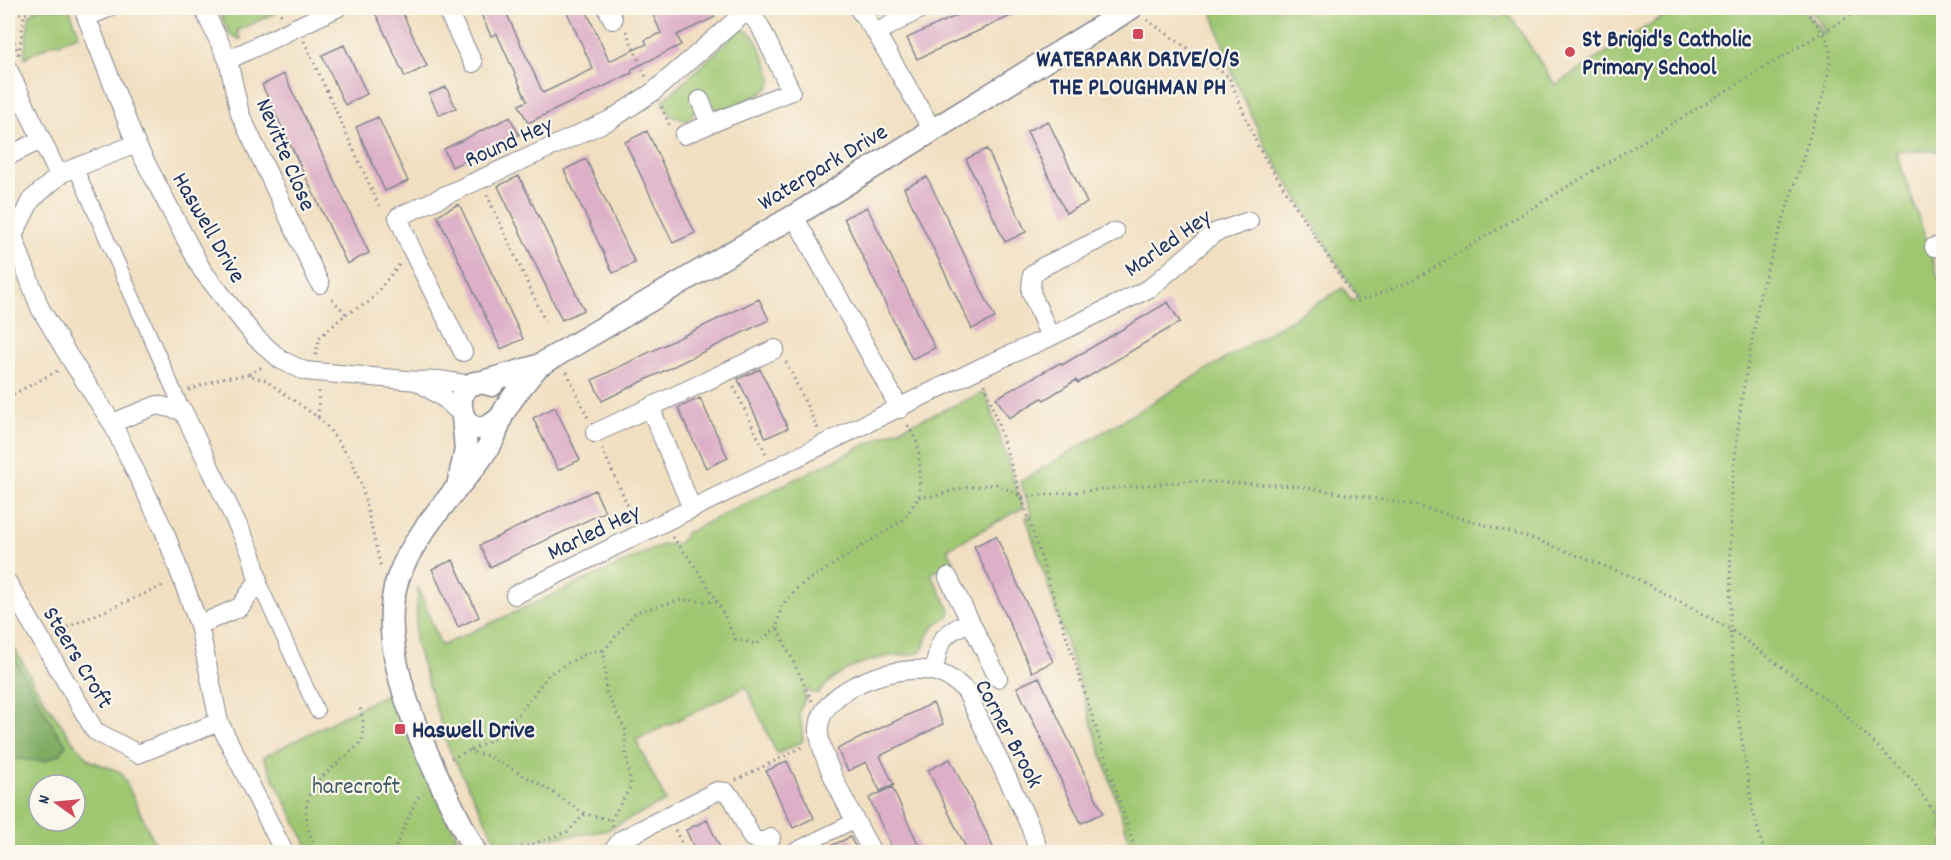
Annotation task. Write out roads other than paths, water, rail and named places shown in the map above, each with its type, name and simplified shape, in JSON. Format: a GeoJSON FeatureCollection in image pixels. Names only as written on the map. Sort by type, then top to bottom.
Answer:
{"type":"FeatureCollection","features":[{"type":"Feature","properties":{"kind":"street"},"geometry":{"type":"LineString","coordinates":[[85,12],[108,8]]}},
{"type":"Feature","properties":{"kind":"street","name":"Nevitte Close"},"geometry":{"type":"LineString","coordinates":[[203,8],[228,60],[240,114],[320,284]]}},
{"type":"Feature","properties":{"kind":"street"},"geometry":{"type":"LineString","coordinates":[[228,60],[337,8]]}},
{"type":"Feature","properties":{"kind":"street"},"geometry":{"type":"LineString","coordinates":[[446,8],[473,63]]}},
{"type":"Feature","properties":{"kind":"street"},"geometry":{"type":"LineString","coordinates":[[858,8],[876,33],[933,131]]}},
{"type":"Feature","properties":{"kind":"street"},"geometry":{"type":"LineString","coordinates":[[876,33],[922,8]]}},
{"type":"Feature","properties":{"kind":"street","name":"Waterpark Drive"},"geometry":{"type":"LineString","coordinates":[[458,485],[466,450],[460,401],[466,389],[475,384],[538,366],[794,216],[1131,8]]}},
{"type":"Feature","properties":{"kind":"street"},"geometry":{"type":"LineString","coordinates":[[684,135],[791,91],[749,9]]}},
{"type":"Feature","properties":{"kind":"street","name":"Round Hey"},"geometry":{"type":"LineString","coordinates":[[463,352],[398,218],[610,120],[653,92],[749,9]]}},
{"type":"Feature","properties":{"kind":"street","name":"Haswell Drive"},"geometry":{"type":"LineString","coordinates":[[85,12],[136,144],[202,270],[255,337],[281,360],[305,371],[475,384]]}},
{"type":"Feature","properties":{"kind":"street"},"geometry":{"type":"LineString","coordinates":[[14,62],[40,140],[68,172],[252,555],[258,581],[317,711]]}},
{"type":"Feature","properties":{"kind":"street"},"geometry":{"type":"LineString","coordinates":[[700,100],[710,124]]}},
{"type":"Feature","properties":{"kind":"street"},"geometry":{"type":"LineString","coordinates":[[8,156],[40,140]]}},
{"type":"Feature","properties":{"kind":"street"},"geometry":{"type":"LineString","coordinates":[[136,144],[68,172],[31,200],[10,235],[40,308],[112,423],[164,530],[199,625],[219,722],[284,852]]}},
{"type":"Feature","properties":{"kind":"street"},"geometry":{"type":"LineString","coordinates":[[794,216],[900,409]]}},
{"type":"Feature","properties":{"kind":"street","name":"Marled Hey"},"geometry":{"type":"LineString","coordinates":[[515,595],[980,368],[1150,288],[1214,232],[1249,221]]}},
{"type":"Feature","properties":{"kind":"street","name":"Marled Hey"},"geometry":{"type":"LineString","coordinates":[[1050,337],[1031,292],[1032,275],[1042,267],[1115,231]]}},
{"type":"Feature","properties":{"kind":"street"},"geometry":{"type":"LineString","coordinates":[[595,434],[775,349]]}},
{"type":"Feature","properties":{"kind":"street","name":"Waterpark Drive"},"geometry":{"type":"LineString","coordinates":[[475,852],[433,765],[400,678],[392,636],[392,602],[398,578],[408,557],[458,485],[488,447],[502,415],[538,366]]}},
{"type":"Feature","properties":{"kind":"street","name":"Haswell Drive"},"geometry":{"type":"LineString","coordinates":[[417,381],[445,399],[462,416]]}},
{"type":"Feature","properties":{"kind":"street"},"geometry":{"type":"LineString","coordinates":[[462,416],[480,428],[488,427],[502,415],[504,404],[499,390],[486,383],[475,384]]}},
{"type":"Feature","properties":{"kind":"street"},"geometry":{"type":"LineString","coordinates":[[112,423],[157,405],[180,404]]}},
{"type":"Feature","properties":{"kind":"street"},"geometry":{"type":"LineString","coordinates":[[650,407],[692,509]]}},
{"type":"Feature","properties":{"kind":"street"},"geometry":{"type":"LineString","coordinates":[[948,577],[998,678]]}},
{"type":"Feature","properties":{"kind":"street"},"geometry":{"type":"LineString","coordinates":[[199,625],[240,607],[258,581]]}},
{"type":"Feature","properties":{"kind":"street","name":"Steers Croft"},"geometry":{"type":"LineString","coordinates":[[8,583],[95,732],[138,754],[219,722]]}},
{"type":"Feature","properties":{"kind":"street"},"geometry":{"type":"LineString","coordinates":[[934,671],[939,646],[944,635],[970,621]]}},
{"type":"Feature","properties":{"kind":"street","name":"Corner Brook"},"geometry":{"type":"LineString","coordinates":[[856,820],[831,771],[819,741],[822,715],[844,692],[867,680],[910,670],[934,671],[952,678],[966,691],[1030,826],[1039,852]]}},
{"type":"Feature","properties":{"kind":"street"},"geometry":{"type":"LineString","coordinates":[[616,846],[717,791],[726,792],[733,799],[752,838],[766,844]]}},
{"type":"Feature","properties":{"kind":"street"},"geometry":{"type":"LineString","coordinates":[[790,852],[856,820],[872,852]]}},
{"type":"Feature","properties":{"kind":"place","name":"WATERPARK DRIVE/O/S THE PLOUGHMAN PH"},"geometry":{"type":"Point","coordinates":[1138,34]}},
{"type":"Feature","properties":{"kind":"place","name":"St Brigid's Catholic Primary School"},"geometry":{"type":"Point","coordinates":[1570,52]}},
{"type":"Feature","properties":{"kind":"place","name":"Haswell Drive"},"geometry":{"type":"Point","coordinates":[400,729]}},
{"type":"Feature","properties":{"kind":"park label","name":"harecroft"},"geometry":{"type":"Point","coordinates":[356,785]}}]}
